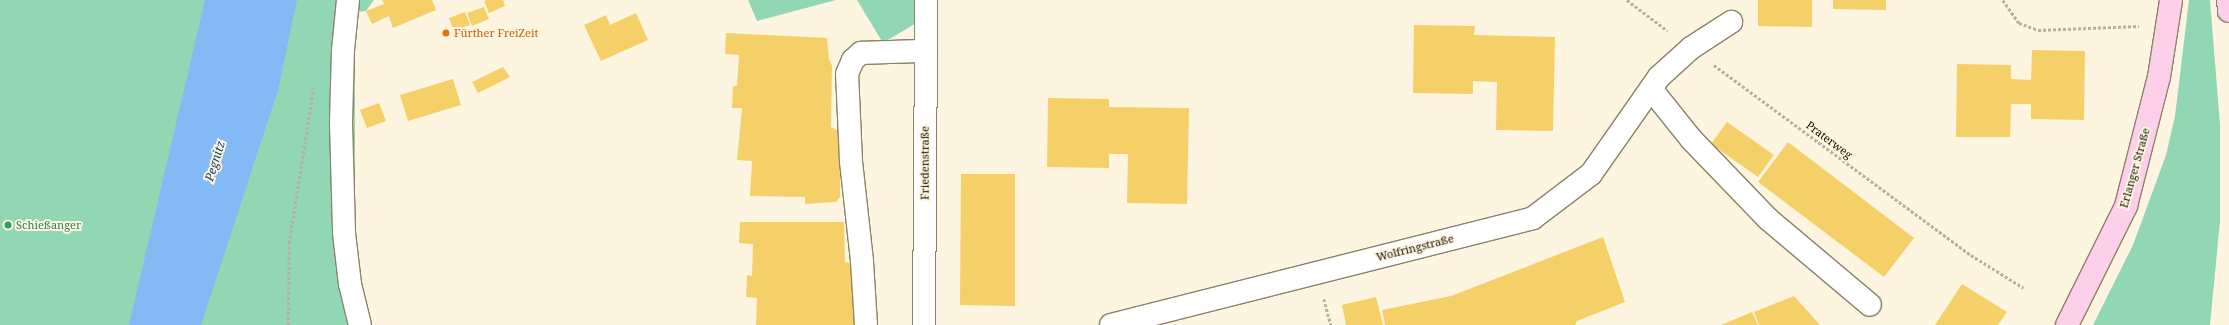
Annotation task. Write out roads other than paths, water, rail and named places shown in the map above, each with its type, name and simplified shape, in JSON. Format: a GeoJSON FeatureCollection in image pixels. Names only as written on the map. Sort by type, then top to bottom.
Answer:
{"type":"FeatureCollection","features":[{"type":"Feature","properties":{"kind":"main road","name":"Erlanger Straße"},"geometry":{"type":"LineString","coordinates":[[2067,325],[2126,206],[2158,77],[2168,25],[2171,0]]}},
{"type":"Feature","properties":{"kind":"main road"},"geometry":{"type":"LineString","coordinates":[[2228,0],[2229,11]]}},
{"type":"Feature","properties":{"kind":"street"},"geometry":{"type":"LineString","coordinates":[[348,0],[343,50],[341,116],[344,233],[350,284],[360,325]]}},
{"type":"Feature","properties":{"kind":"street","name":"Friedenstraße"},"geometry":{"type":"LineString","coordinates":[[924,325],[926,0]]}},
{"type":"Feature","properties":{"kind":"street","name":"Wolfringstraße"},"geometry":{"type":"LineString","coordinates":[[1111,325],[1533,218],[1591,174],[1656,83],[1691,48],[1731,22]]}},
{"type":"Feature","properties":{"kind":"street"},"geometry":{"type":"LineString","coordinates":[[866,325],[862,261],[851,161],[847,74],[853,60],[861,53],[926,51]]}},
{"type":"Feature","properties":{"kind":"street"},"geometry":{"type":"LineString","coordinates":[[1656,83],[1692,139],[1768,219],[1870,305]]}},
{"type":"Feature","properties":{"kind":"water","name":"Pegnitz"},"geometry":{"type":"Polygon","coordinates":[[[205,0],[297,0],[278,90],[201,325],[129,325],[205,0]]]}},
{"type":"Feature","properties":{"kind":"place","name":"Fürther FreiZeit"},"geometry":{"type":"Point","coordinates":[446,33]}},
{"type":"Feature","properties":{"kind":"place","name":"Schießanger"},"geometry":{"type":"Point","coordinates":[8,225]}}]}
